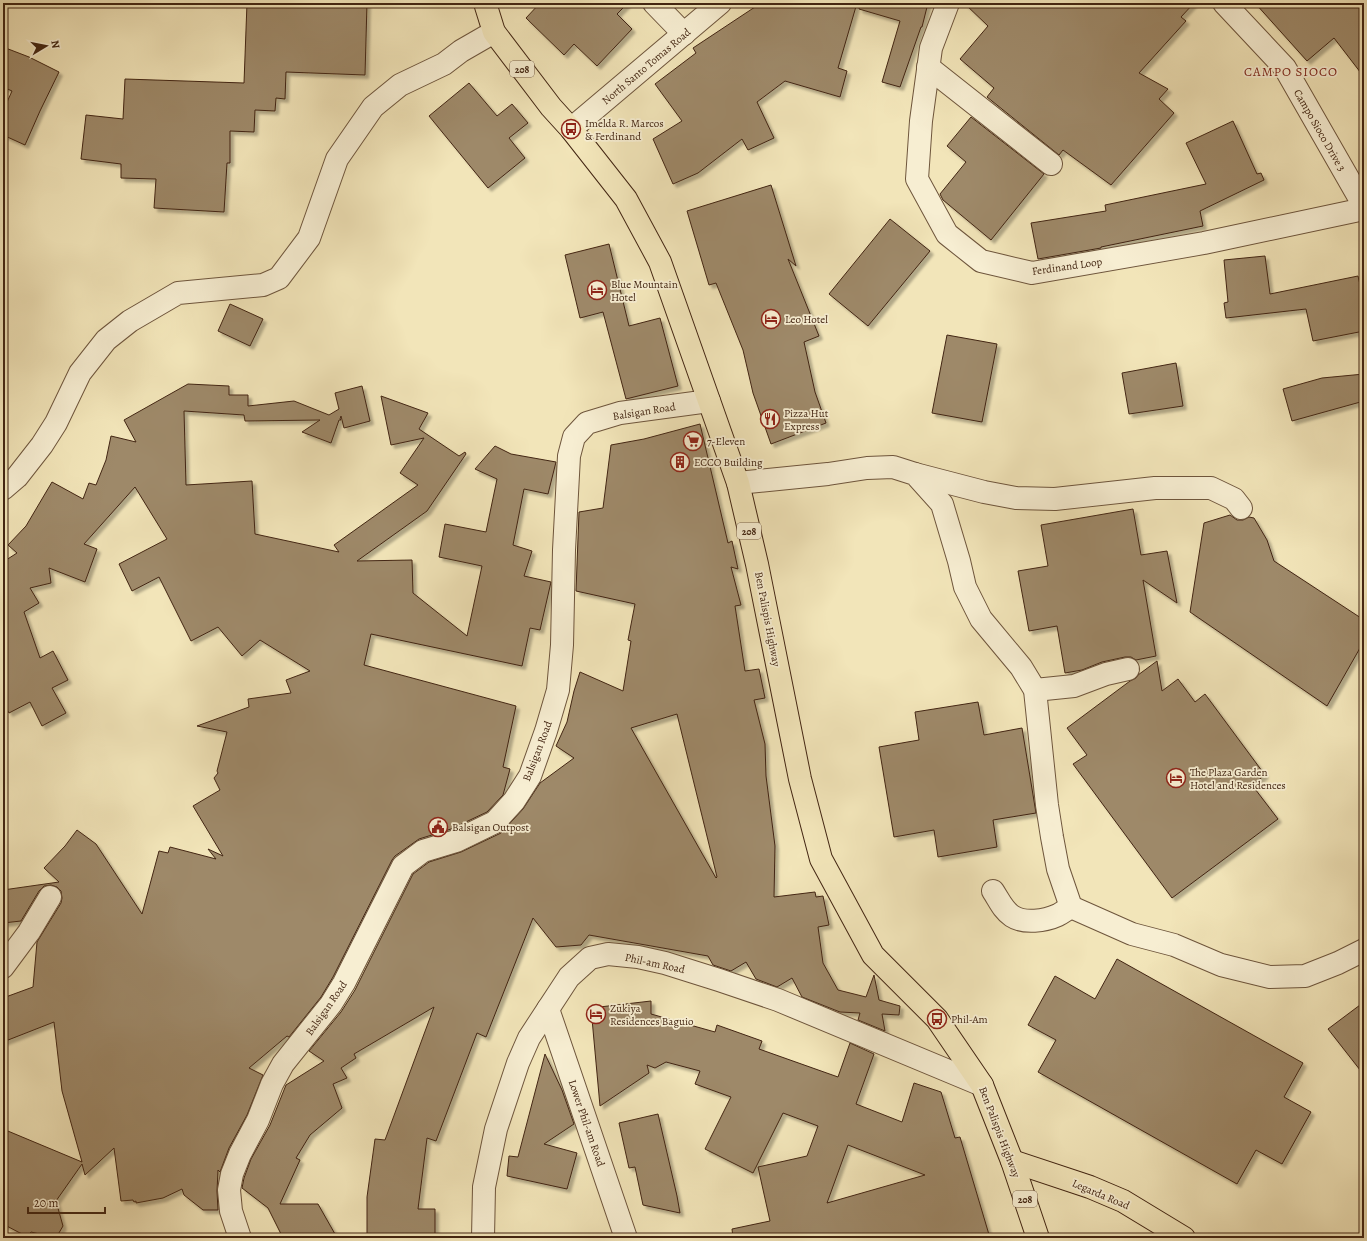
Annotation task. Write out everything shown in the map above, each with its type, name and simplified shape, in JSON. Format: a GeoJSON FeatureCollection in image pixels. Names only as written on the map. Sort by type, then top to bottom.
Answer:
{"type":"FeatureCollection","features":[{"type":"Feature","properties":{"kind":"main road","name":"Ben Palispis Highway"},"geometry":{"type":"LineString","coordinates":[[485,3],[494,32],[551,107],[571,129],[626,199],[660,262],[738,483],[757,564],[800,780],[821,860],[873,956],[937,1020],[982,1085],[1012,1160],[1038,1238]]}},
{"type":"Feature","properties":{"kind":"main road","name":"Legarda Road"},"geometry":{"type":"LineString","coordinates":[[1012,1160],[1090,1187],[1123,1201],[1184,1238]]}},
{"type":"Feature","properties":{"kind":"street"},"geometry":{"type":"LineString","coordinates":[[654,3],[684,34]]}},
{"type":"Feature","properties":{"kind":"street","name":"North Santo Tomas Road"},"geometry":{"type":"LineString","coordinates":[[571,129],[720,3]]}},
{"type":"Feature","properties":{"kind":"street","name":"Ferdinand Loop"},"geometry":{"type":"LineString","coordinates":[[948,3],[931,48],[921,121],[917,179],[947,234],[981,261],[1032,273],[1204,243],[1364,207]]}},
{"type":"Feature","properties":{"kind":"street","name":"Campo Sioco Drive 3"},"geometry":{"type":"LineString","coordinates":[[1224,3],[1285,68],[1364,207]]}},
{"type":"Feature","properties":{"kind":"street"},"geometry":{"type":"LineString","coordinates":[[4,487],[17,476],[42,445],[56,422],[80,374],[106,340],[130,321],[178,292],[263,285],[279,278],[309,238],[337,160],[373,107],[400,85],[444,64],[461,51],[494,32]]}},
{"type":"Feature","properties":{"kind":"street"},"geometry":{"type":"LineString","coordinates":[[928,67],[1051,164]]}},
{"type":"Feature","properties":{"kind":"street","name":"Balsigan Road"},"geometry":{"type":"LineString","coordinates":[[240,1238],[231,1211],[230,1190],[232,1174],[240,1154],[258,1120],[272,1084],[283,1064],[331,1004],[344,983],[403,866],[423,852],[456,841],[495,822],[514,801],[530,776],[546,731],[558,690],[562,645],[564,550],[569,456],[574,436],[587,423],[620,413],[709,402]]}},
{"type":"Feature","properties":{"kind":"street"},"geometry":{"type":"LineString","coordinates":[[738,483],[828,474],[867,468],[893,467],[984,492],[1016,498],[1055,499],[1155,488],[1211,488],[1234,499],[1241,508]]}},
{"type":"Feature","properties":{"kind":"street"},"geometry":{"type":"LineString","coordinates":[[915,474],[942,504],[958,554],[965,587],[981,619],[1021,667],[1035,690],[1047,805],[1052,837],[1058,869],[1071,907],[1132,934],[1174,945],[1228,967],[1270,977],[1304,976],[1338,963],[1364,950]]}},
{"type":"Feature","properties":{"kind":"street"},"geometry":{"type":"LineString","coordinates":[[1035,690],[1074,686],[1106,674],[1128,668]]}},
{"type":"Feature","properties":{"kind":"street"},"geometry":{"type":"LineString","coordinates":[[993,891],[1003,908],[1013,917],[1024,920],[1041,920],[1058,915],[1071,907]]}},
{"type":"Feature","properties":{"kind":"street"},"geometry":{"type":"LineString","coordinates":[[3,967],[29,932],[50,897]]}},
{"type":"Feature","properties":{"kind":"street","name":"Phil-am Road"},"geometry":{"type":"LineString","coordinates":[[484,1238],[484,1187],[496,1129],[518,1063],[529,1038],[569,977],[590,958],[608,954],[638,957],[665,963],[719,980],[778,1000],[982,1085]]}},
{"type":"Feature","properties":{"kind":"street","name":"Lower Phil-am Road"},"geometry":{"type":"LineString","coordinates":[[548,1009],[626,1238]]}},
{"type":"Feature","properties":{"kind":"building"},"geometry":{"type":"Polygon","coordinates":[[[247,3],[367,3],[365,75],[286,72],[285,99],[276,98],[275,111],[255,110],[254,132],[230,131],[230,163],[227,163],[224,212],[154,208],[156,179],[121,178],[121,164],[81,159],[86,115],[123,119],[125,79],[244,83],[247,3]]]}},
{"type":"Feature","properties":{"kind":"building"},"geometry":{"type":"Polygon","coordinates":[[[540,3],[628,3],[617,14],[632,29],[597,66],[574,44],[564,55],[526,18],[540,3]]]}},
{"type":"Feature","properties":{"kind":"building"},"geometry":{"type":"Polygon","coordinates":[[[761,3],[857,3],[838,68],[847,71],[840,97],[785,81],[757,102],[774,138],[748,150],[742,139],[698,173],[673,184],[653,139],[682,121],[655,84],[696,53],[693,48],[761,3]]]}},
{"type":"Feature","properties":{"kind":"building"},"geometry":{"type":"Polygon","coordinates":[[[860,3],[928,3],[922,27],[900,87],[882,82],[900,21],[859,9],[860,3]]]}},
{"type":"Feature","properties":{"kind":"building"},"geometry":{"type":"Polygon","coordinates":[[[964,3],[1194,3],[1181,17],[1186,21],[1139,73],[1168,89],[1159,99],[1174,113],[1111,185],[1063,150],[1059,155],[987,97],[994,88],[960,59],[988,26],[964,3]]]}},
{"type":"Feature","properties":{"kind":"building"},"geometry":{"type":"Polygon","coordinates":[[[1255,3],[1364,3],[1364,77],[1334,38],[1307,61],[1255,3]]]}},
{"type":"Feature","properties":{"kind":"building"},"geometry":{"type":"Polygon","coordinates":[[[3,47],[29,57],[59,72],[25,145],[3,135],[3,111],[12,91],[3,87],[3,47]]]}},
{"type":"Feature","properties":{"kind":"building"},"geometry":{"type":"Polygon","coordinates":[[[469,83],[497,116],[512,104],[528,123],[509,138],[525,158],[488,188],[429,116],[469,83]]]}},
{"type":"Feature","properties":{"kind":"building"},"geometry":{"type":"Polygon","coordinates":[[[971,117],[1044,174],[991,240],[943,200],[940,194],[966,162],[947,146],[971,117]]]}},
{"type":"Feature","properties":{"kind":"building"},"geometry":{"type":"Polygon","coordinates":[[[1233,121],[1257,174],[1261,173],[1264,180],[1200,211],[1203,226],[1101,248],[1038,259],[1031,223],[1106,211],[1105,205],[1206,184],[1186,143],[1233,121]]]}},
{"type":"Feature","properties":{"kind":"building"},"geometry":{"type":"Polygon","coordinates":[[[771,185],[796,266],[788,259],[819,336],[804,342],[815,392],[826,423],[771,444],[753,393],[743,350],[716,283],[709,285],[687,211],[771,185]]]}},
{"type":"Feature","properties":{"kind":"building"},"geometry":{"type":"Polygon","coordinates":[[[890,219],[930,251],[868,326],[829,294],[890,219]]]}},
{"type":"Feature","properties":{"kind":"building"},"geometry":{"type":"Polygon","coordinates":[[[609,244],[629,326],[660,318],[678,386],[626,399],[603,312],[580,318],[565,255],[609,244]]]}},
{"type":"Feature","properties":{"kind":"building"},"geometry":{"type":"Polygon","coordinates":[[[1265,256],[1270,294],[1358,276],[1364,302],[1364,331],[1313,341],[1306,309],[1226,318],[1224,303],[1228,302],[1224,260],[1265,256]]]}},
{"type":"Feature","properties":{"kind":"building"},"geometry":{"type":"Polygon","coordinates":[[[230,304],[263,319],[250,346],[218,331],[230,304]]]}},
{"type":"Feature","properties":{"kind":"building"},"geometry":{"type":"Polygon","coordinates":[[[947,335],[997,344],[982,422],[932,413],[947,335]]]}},
{"type":"Feature","properties":{"kind":"building"},"geometry":{"type":"Polygon","coordinates":[[[1176,363],[1183,406],[1129,414],[1122,373],[1176,363]]]}},
{"type":"Feature","properties":{"kind":"building"},"geometry":{"type":"Polygon","coordinates":[[[1364,374],[1364,401],[1292,421],[1283,389],[1322,378],[1364,374]]]}},
{"type":"Feature","properties":{"kind":"building"},"geometry":{"type":"Polygon","coordinates":[[[188,384],[229,386],[229,395],[248,395],[248,406],[294,401],[329,415],[339,409],[335,393],[362,386],[370,421],[344,428],[341,416],[341,420],[339,420],[331,443],[302,432],[320,420],[245,421],[244,415],[184,411],[186,485],[252,481],[255,534],[339,552],[334,545],[418,485],[400,473],[424,438],[391,445],[381,396],[428,413],[419,429],[459,456],[465,452],[466,454],[427,511],[357,561],[412,560],[413,593],[467,636],[482,566],[439,557],[445,524],[486,532],[497,479],[475,469],[495,446],[511,454],[556,462],[548,494],[524,489],[513,545],[532,551],[524,576],[551,582],[540,630],[530,628],[522,666],[371,634],[364,665],[516,706],[503,767],[510,769],[503,795],[487,812],[451,829],[419,839],[395,856],[333,977],[321,997],[289,1037],[287,1036],[249,1068],[263,1075],[247,1115],[229,1148],[220,1172],[218,1170],[218,1210],[203,1210],[184,1195],[182,1189],[163,1198],[136,1203],[136,1201],[134,1202],[133,1200],[121,1201],[114,1148],[85,1175],[82,1164],[56,1201],[63,1226],[56,1238],[31,1232],[28,1236],[3,1224],[3,1129],[82,1162],[62,1091],[54,1022],[3,1042],[3,998],[33,987],[37,942],[61,903],[61,891],[57,887],[51,885],[44,886],[39,891],[21,921],[3,923],[3,890],[59,882],[44,868],[65,846],[77,830],[96,844],[142,914],[159,851],[168,853],[170,847],[216,859],[208,849],[223,856],[193,806],[220,790],[214,778],[218,773],[217,771],[227,732],[197,726],[249,707],[248,699],[291,693],[286,680],[310,671],[260,640],[242,656],[218,627],[191,641],[159,577],[132,591],[119,564],[167,539],[135,487],[84,544],[97,549],[85,582],[49,568],[51,583],[30,588],[39,603],[24,612],[40,658],[53,651],[68,680],[52,688],[66,713],[42,726],[30,702],[9,713],[3,702],[3,562],[17,553],[8,545],[26,526],[52,482],[83,499],[89,483],[96,485],[106,460],[111,436],[136,442],[124,420],[188,384]]]}},
{"type":"Feature","properties":{"kind":"building"},"geometry":{"type":"Polygon","coordinates":[[[700,424],[728,543],[732,541],[738,569],[731,567],[741,605],[735,606],[745,671],[759,669],[765,698],[754,700],[765,744],[766,776],[775,846],[774,897],[815,892],[816,897],[823,896],[829,925],[818,927],[823,963],[838,990],[866,997],[874,975],[879,1000],[900,1006],[899,1015],[882,1014],[885,1031],[858,1020],[860,1013],[840,1012],[802,997],[792,978],[777,987],[756,979],[746,962],[731,971],[713,965],[708,956],[589,935],[581,945],[556,947],[533,918],[486,1037],[477,1033],[436,1141],[427,1138],[418,1209],[435,1209],[435,1238],[367,1238],[367,1197],[375,1139],[385,1140],[434,1007],[354,1054],[356,1058],[341,1068],[347,1078],[333,1084],[342,1108],[310,1135],[296,1158],[300,1160],[280,1204],[318,1204],[335,1234],[318,1238],[283,1238],[268,1208],[242,1188],[244,1178],[251,1159],[270,1125],[286,1085],[324,1061],[309,1051],[341,1012],[355,990],[413,874],[429,862],[461,852],[501,833],[523,809],[540,783],[574,758],[556,746],[567,722],[580,672],[623,691],[631,641],[628,640],[635,604],[576,591],[579,512],[603,508],[611,445],[644,439],[700,424]],[[677,714],[631,728],[716,878],[717,877],[677,714]]]}},
{"type":"Feature","properties":{"kind":"building"},"geometry":{"type":"Polygon","coordinates":[[[1133,509],[1141,555],[1167,551],[1177,603],[1143,580],[1156,656],[1136,660],[1131,657],[1125,657],[1102,662],[1082,670],[1065,673],[1057,626],[1029,631],[1018,571],[1048,566],[1041,525],[1133,509]]]}},
{"type":"Feature","properties":{"kind":"building"},"geometry":{"type":"Polygon","coordinates":[[[1230,515],[1237,520],[1243,520],[1249,517],[1254,518],[1267,540],[1274,561],[1364,620],[1364,641],[1327,706],[1190,612],[1204,523],[1230,515]]]}},
{"type":"Feature","properties":{"kind":"building"},"geometry":{"type":"Polygon","coordinates":[[[1157,661],[1162,691],[1178,679],[1195,702],[1205,694],[1265,775],[1252,785],[1278,819],[1172,898],[1073,764],[1087,755],[1067,728],[1157,661]]]}},
{"type":"Feature","properties":{"kind":"building"},"geometry":{"type":"Polygon","coordinates":[[[978,702],[984,735],[1022,728],[1036,813],[993,820],[997,847],[938,857],[934,830],[894,837],[879,747],[919,740],[915,712],[978,702]]]}},
{"type":"Feature","properties":{"kind":"building"},"geometry":{"type":"Polygon","coordinates":[[[1117,959],[1303,1063],[1284,1097],[1311,1112],[1282,1164],[1256,1150],[1237,1184],[1038,1072],[1056,1040],[1028,1025],[1055,976],[1095,999],[1117,959]]]}},
{"type":"Feature","properties":{"kind":"building"},"geometry":{"type":"Polygon","coordinates":[[[651,1001],[651,1014],[715,1032],[717,1025],[762,1041],[759,1049],[838,1077],[850,1043],[874,1054],[856,1104],[902,1122],[914,1083],[941,1092],[955,1138],[960,1137],[990,1238],[733,1238],[732,1229],[770,1221],[758,1167],[807,1156],[818,1126],[783,1113],[753,1173],[705,1149],[731,1097],[695,1084],[700,1071],[666,1062],[655,1068],[647,1065],[649,1073],[600,1106],[591,1008],[651,1001]],[[848,1145],[827,1203],[925,1175],[848,1145]]]}},
{"type":"Feature","properties":{"kind":"building"},"geometry":{"type":"Polygon","coordinates":[[[1364,1002],[1364,1075],[1328,1029],[1364,1002]]]}},
{"type":"Feature","properties":{"kind":"building"},"geometry":{"type":"Polygon","coordinates":[[[545,1054],[562,1090],[574,1124],[544,1144],[577,1153],[567,1189],[507,1176],[509,1156],[518,1157],[545,1054]]]}},
{"type":"Feature","properties":{"kind":"building"},"geometry":{"type":"Polygon","coordinates":[[[658,1114],[680,1213],[643,1205],[635,1167],[629,1168],[619,1123],[658,1114]]]}},
{"type":"Feature","properties":{"kind":"place","name":"Imelda R. Marcos & Ferdinand"},"geometry":{"type":"Point","coordinates":[571,129]}},
{"type":"Feature","properties":{"kind":"place","name":"Blue Mountain Hotel"},"geometry":{"type":"Point","coordinates":[597,290]}},
{"type":"Feature","properties":{"kind":"place","name":"Leo Hotel"},"geometry":{"type":"Point","coordinates":[771,319]}},
{"type":"Feature","properties":{"kind":"place","name":"Pizza Hut Express"},"geometry":{"type":"Point","coordinates":[770,419]}},
{"type":"Feature","properties":{"kind":"place","name":"7-Eleven"},"geometry":{"type":"Point","coordinates":[693,441]}},
{"type":"Feature","properties":{"kind":"place","name":"ECCO Building"},"geometry":{"type":"Point","coordinates":[680,462]}},
{"type":"Feature","properties":{"kind":"place","name":"The Plaza Garden Hotel and Residences"},"geometry":{"type":"Point","coordinates":[1176,778]}},
{"type":"Feature","properties":{"kind":"place","name":"Balsigan Outpost"},"geometry":{"type":"Point","coordinates":[438,827]}},
{"type":"Feature","properties":{"kind":"place","name":"Zukiya Residences Baguio"},"geometry":{"type":"Point","coordinates":[596,1014]}},
{"type":"Feature","properties":{"kind":"place","name":"Phil-Am"},"geometry":{"type":"Point","coordinates":[937,1019]}},
{"type":"Feature","properties":{"kind":"district","name":"CAMPO SIOCO"},"geometry":{"type":"Point","coordinates":[1291,71]}}]}
